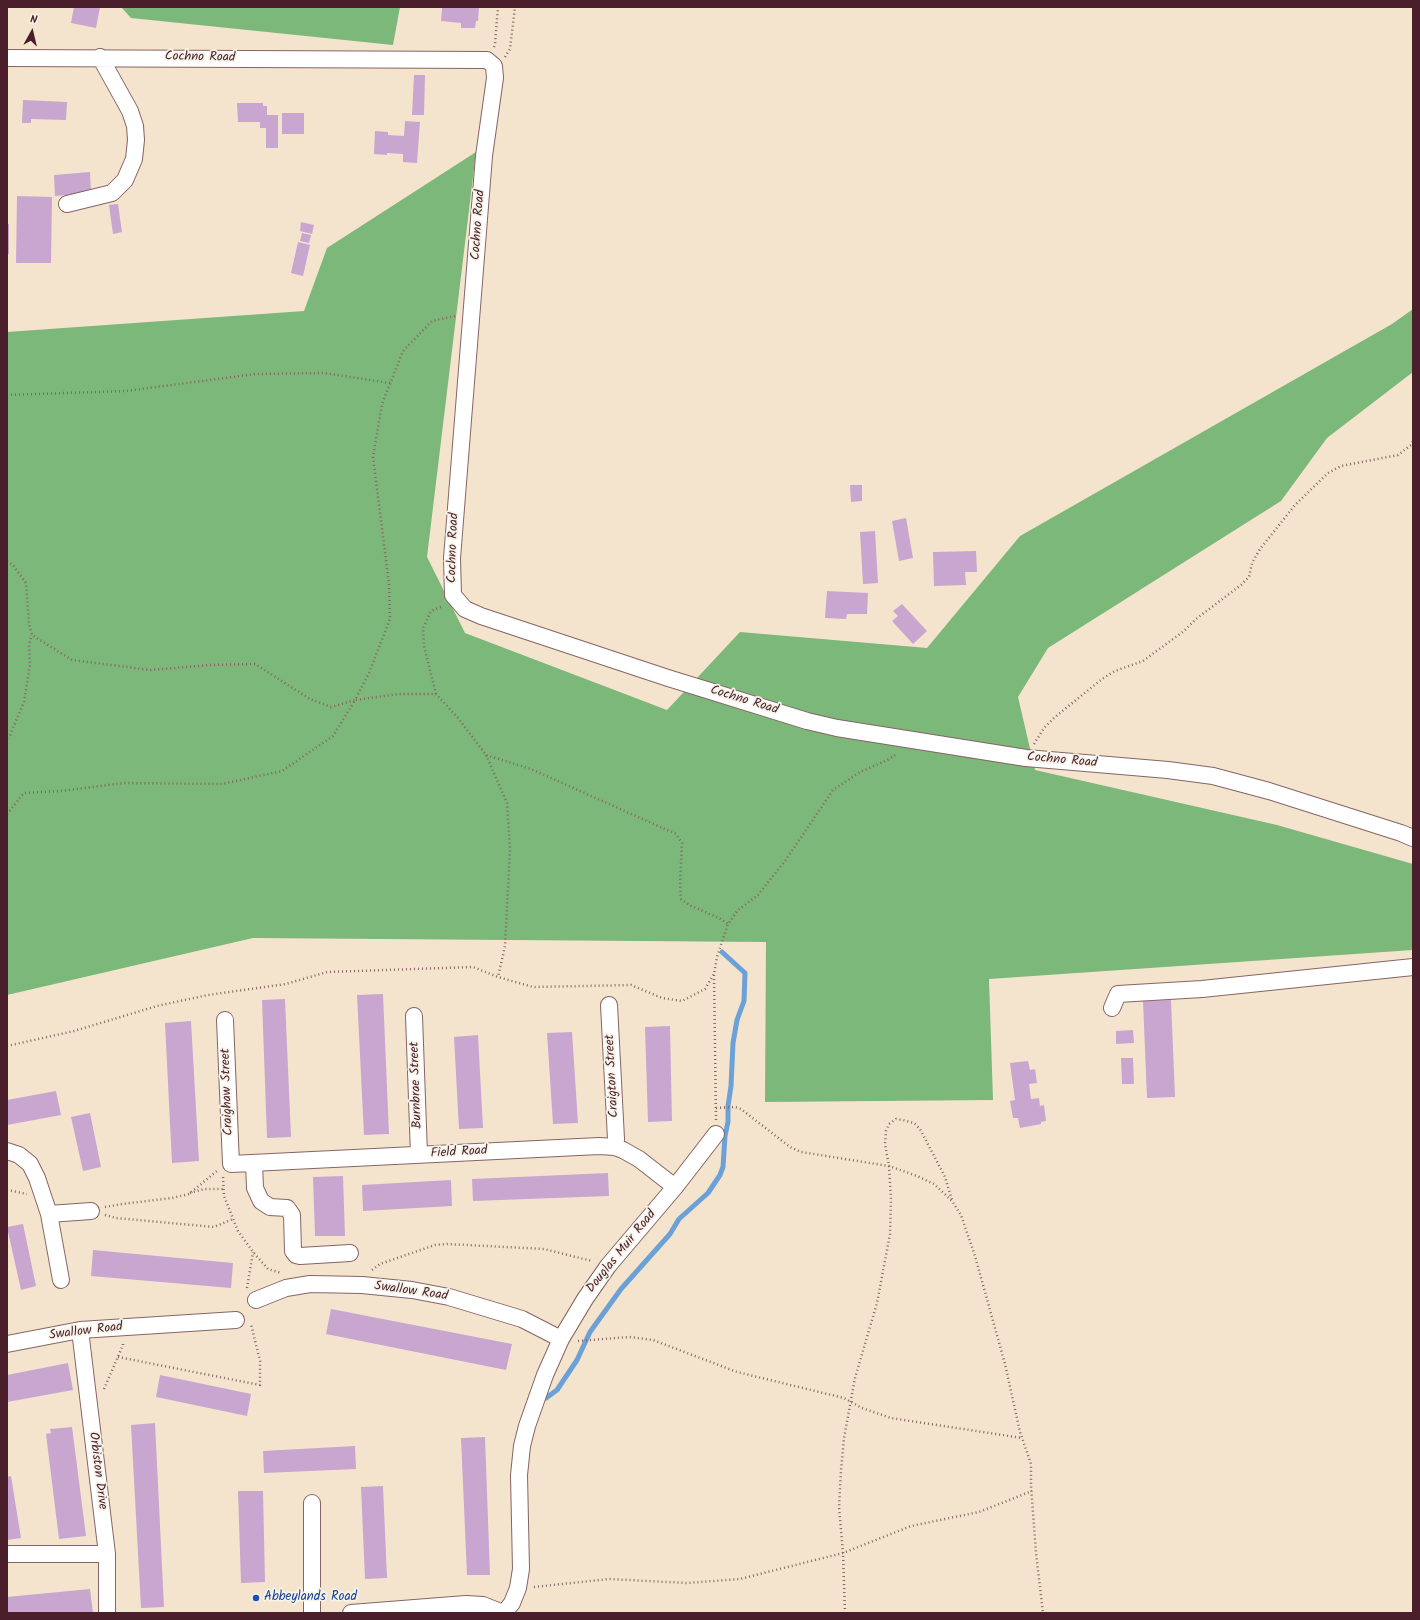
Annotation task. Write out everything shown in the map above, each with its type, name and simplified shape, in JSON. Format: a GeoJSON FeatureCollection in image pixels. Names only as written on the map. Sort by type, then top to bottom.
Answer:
{"type":"FeatureCollection","features":[{"type":"Feature","properties":{"kind":"street","name":"Cochno Road"},"geometry":{"type":"LineString","coordinates":[[7,58],[100,57],[491,63],[495,78],[484,156],[452,558],[453,595],[456,601],[465,609],[481,616],[668,678],[807,721],[837,728],[1026,758],[1168,770],[1213,776],[1269,791],[1394,830],[1413,838]]}},
{"type":"Feature","properties":{"kind":"street"},"geometry":{"type":"LineString","coordinates":[[67,204],[112,193],[126,180],[134,159],[136,140],[135,126],[130,111],[100,57]]}},
{"type":"Feature","properties":{"kind":"street"},"geometry":{"type":"LineString","coordinates":[[1112,1008],[1118,994],[1202,989],[1413,968]]}},
{"type":"Feature","properties":{"kind":"street","name":"Craigton Street"},"geometry":{"type":"LineString","coordinates":[[609,1005],[616,1139],[615,1147]]}},
{"type":"Feature","properties":{"kind":"street","name":"Burnbrae Street"},"geometry":{"type":"LineString","coordinates":[[414,1016],[419,1155]]}},
{"type":"Feature","properties":{"kind":"street","name":"Craighaw Street"},"geometry":{"type":"LineString","coordinates":[[225,1020],[227,1165]]}},
{"type":"Feature","properties":{"kind":"street","name":"Douglas Muir Road"},"geometry":{"type":"LineString","coordinates":[[504,1613],[512,1603],[518,1588],[521,1569],[519,1475],[522,1446],[542,1382],[568,1340],[585,1299],[608,1266],[675,1187],[716,1134]]}},
{"type":"Feature","properties":{"kind":"street","name":"Field Road"},"geometry":{"type":"LineString","coordinates":[[227,1165],[591,1146],[615,1147],[639,1159],[675,1187]]}},
{"type":"Feature","properties":{"kind":"street"},"geometry":{"type":"LineString","coordinates":[[7,1151],[19,1155],[30,1164],[37,1178],[49,1214],[61,1280]]}},
{"type":"Feature","properties":{"kind":"street"},"geometry":{"type":"LineString","coordinates":[[254,1163],[255,1188],[262,1201],[270,1207],[287,1208],[292,1214],[293,1251],[296,1255],[350,1253]]}},
{"type":"Feature","properties":{"kind":"street"},"geometry":{"type":"LineString","coordinates":[[49,1214],[91,1211]]}},
{"type":"Feature","properties":{"kind":"street","name":"Swallow Road"},"geometry":{"type":"LineString","coordinates":[[251,1297],[299,1285],[310,1284],[362,1285],[412,1290],[477,1305],[522,1319],[568,1340]]}},
{"type":"Feature","properties":{"kind":"street","name":"Swallow Road"},"geometry":{"type":"LineString","coordinates":[[7,1344],[80,1330],[243,1319]]}},
{"type":"Feature","properties":{"kind":"street","name":"Orbiston Drive"},"geometry":{"type":"LineString","coordinates":[[80,1330],[107,1554],[107,1613]]}},
{"type":"Feature","properties":{"kind":"street"},"geometry":{"type":"LineString","coordinates":[[312,1503],[312,1613]]}},
{"type":"Feature","properties":{"kind":"street"},"geometry":{"type":"LineString","coordinates":[[7,1554],[107,1554]]}},
{"type":"Feature","properties":{"kind":"street"},"geometry":{"type":"LineString","coordinates":[[351,1613],[466,1604],[483,1605],[504,1613]]}},
{"type":"Feature","properties":{"kind":"path"},"geometry":{"type":"LineString","coordinates":[[498,7],[495,44],[491,63],[502,61],[510,49],[515,7]]}},
{"type":"Feature","properties":{"kind":"path"},"geometry":{"type":"LineString","coordinates":[[7,814],[24,792],[60,791],[124,783],[222,784],[282,771],[333,736],[356,700],[369,673],[390,619],[389,584],[373,457],[382,404],[403,351],[432,320],[472,312]]}},
{"type":"Feature","properties":{"kind":"path"},"geometry":{"type":"LineString","coordinates":[[7,395],[126,391],[255,374],[324,373],[390,384]]}},
{"type":"Feature","properties":{"kind":"path"},"geometry":{"type":"LineString","coordinates":[[1026,758],[1044,728],[1067,707],[1102,679],[1115,671],[1143,661],[1184,631],[1196,619],[1241,585],[1249,577],[1252,563],[1269,538],[1295,505],[1328,473],[1341,466],[1398,455],[1413,442]]}},
{"type":"Feature","properties":{"kind":"path"},"geometry":{"type":"LineString","coordinates":[[7,561],[13,565],[26,583],[29,624],[32,634],[29,644],[30,665],[24,702],[10,735],[7,738]]}},
{"type":"Feature","properties":{"kind":"path"},"geometry":{"type":"LineString","coordinates":[[456,601],[431,611],[423,628],[424,646],[436,694],[458,718],[486,755],[507,803],[510,849],[505,946],[498,977]]}},
{"type":"Feature","properties":{"kind":"path"},"geometry":{"type":"LineString","coordinates":[[32,634],[72,660],[150,670],[256,664],[310,699],[331,707],[356,700],[399,694],[436,694]]}},
{"type":"Feature","properties":{"kind":"path"},"geometry":{"type":"LineString","coordinates":[[716,1134],[714,974],[717,957],[728,924],[738,910],[758,895],[780,867],[834,790],[860,772],[885,761],[918,741]]}},
{"type":"Feature","properties":{"kind":"path"},"geometry":{"type":"LineString","coordinates":[[486,755],[531,769],[676,834],[682,843],[680,884],[681,899],[689,905],[719,918],[728,924]]}},
{"type":"Feature","properties":{"kind":"path"},"geometry":{"type":"LineString","coordinates":[[7,1046],[74,1031],[157,1006],[208,995],[286,984],[327,972],[473,967],[498,977],[533,987],[631,985],[662,998],[682,1001],[706,990],[714,974]]}},
{"type":"Feature","properties":{"kind":"path"},"geometry":{"type":"LineString","coordinates":[[716,1108],[735,1107],[742,1109],[795,1150],[889,1166],[917,1176],[934,1184],[952,1201],[961,1214],[975,1256],[1005,1364],[1020,1432],[1031,1464],[1036,1553],[1043,1613]]}},
{"type":"Feature","properties":{"kind":"path"},"geometry":{"type":"LineString","coordinates":[[845,1613],[843,1553],[839,1507],[844,1438],[855,1378],[877,1304],[890,1234],[891,1199],[889,1166],[885,1144],[886,1131],[889,1124],[896,1120],[903,1120],[914,1123],[920,1129],[945,1176],[952,1201]]}},
{"type":"Feature","properties":{"kind":"path"},"geometry":{"type":"LineString","coordinates":[[227,1165],[223,1189],[224,1196],[238,1231],[252,1252],[268,1269],[284,1274]]}},
{"type":"Feature","properties":{"kind":"path"},"geometry":{"type":"LineString","coordinates":[[189,1194],[227,1165]]}},
{"type":"Feature","properties":{"kind":"path"},"geometry":{"type":"LineString","coordinates":[[91,1211],[122,1204],[172,1198],[204,1189],[223,1189]]}},
{"type":"Feature","properties":{"kind":"path"},"geometry":{"type":"LineString","coordinates":[[91,1211],[116,1218],[214,1227],[233,1219]]}},
{"type":"Feature","properties":{"kind":"path"},"geometry":{"type":"LineString","coordinates":[[362,1285],[373,1269],[380,1264],[435,1245],[468,1244],[544,1249],[593,1261]]}},
{"type":"Feature","properties":{"kind":"path"},"geometry":{"type":"LineString","coordinates":[[251,1297],[252,1252]]}},
{"type":"Feature","properties":{"kind":"path"},"geometry":{"type":"LineString","coordinates":[[118,1357],[260,1384],[260,1361],[243,1319]]}},
{"type":"Feature","properties":{"kind":"path"},"geometry":{"type":"LineString","coordinates":[[103,1391],[123,1345],[121,1328]]}},
{"type":"Feature","properties":{"kind":"path"},"geometry":{"type":"LineString","coordinates":[[568,1340],[593,1340],[629,1337],[653,1340],[737,1372],[844,1398],[862,1408],[891,1418],[1022,1438]]}},
{"type":"Feature","properties":{"kind":"path"},"geometry":{"type":"LineString","coordinates":[[518,1588],[609,1579],[687,1583],[740,1579],[843,1553],[911,1526],[979,1512],[1032,1491]]}},
{"type":"Feature","properties":{"kind":"green space"},"geometry":{"type":"Polygon","coordinates":[[[121,7],[400,7],[393,45],[131,18],[121,7]]]}},
{"type":"Feature","properties":{"kind":"green space"},"geometry":{"type":"Polygon","coordinates":[[[476,152],[427,557],[465,633],[667,710],[740,632],[927,648],[1020,536],[1392,324],[1413,309],[1413,372],[1327,438],[1281,501],[1048,648],[1018,697],[1035,770],[1277,825],[1413,864],[1413,950],[989,979],[993,1100],[765,1102],[766,942],[253,938],[7,995],[7,332],[304,311],[327,248],[476,152]]]}},
{"type":"Feature","properties":{"kind":"building"},"geometry":{"type":"Polygon","coordinates":[[[74,7],[100,7],[96,28],[71,23],[74,7]]]}},
{"type":"Feature","properties":{"kind":"building"},"geometry":{"type":"Polygon","coordinates":[[[479,7],[478,21],[476,21],[475,28],[461,28],[461,23],[441,21],[442,8],[479,7]]]}},
{"type":"Feature","properties":{"kind":"building"},"geometry":{"type":"Polygon","coordinates":[[[414,75],[425,75],[424,115],[412,115],[414,75]]]}},
{"type":"Feature","properties":{"kind":"building"},"geometry":{"type":"Polygon","coordinates":[[[23,100],[67,102],[66,120],[31,119],[31,123],[22,123],[23,100]]]}},
{"type":"Feature","properties":{"kind":"building"},"geometry":{"type":"Polygon","coordinates":[[[237,103],[263,103],[263,106],[267,106],[267,115],[278,115],[278,148],[266,148],[266,128],[260,128],[260,122],[238,122],[237,103]]]}},
{"type":"Feature","properties":{"kind":"building"},"geometry":{"type":"Polygon","coordinates":[[[282,113],[304,113],[304,134],[282,134],[282,113]]]}},
{"type":"Feature","properties":{"kind":"building"},"geometry":{"type":"Polygon","coordinates":[[[405,121],[420,122],[417,163],[403,162],[403,154],[374,154],[375,131],[388,132],[388,135],[404,136],[405,121]]]}},
{"type":"Feature","properties":{"kind":"building"},"geometry":{"type":"Polygon","coordinates":[[[90,172],[91,193],[55,196],[54,175],[90,172]]]}},
{"type":"Feature","properties":{"kind":"building"},"geometry":{"type":"Polygon","coordinates":[[[17,196],[52,197],[51,263],[16,263],[17,196]]]}},
{"type":"Feature","properties":{"kind":"building"},"geometry":{"type":"Polygon","coordinates":[[[118,204],[122,232],[113,234],[109,205],[118,204]]]}},
{"type":"Feature","properties":{"kind":"building"},"geometry":{"type":"Polygon","coordinates":[[[301,222],[314,225],[312,234],[300,231],[301,222]]]}},
{"type":"Feature","properties":{"kind":"building"},"geometry":{"type":"Polygon","coordinates":[[[7,224],[9,224],[9,254],[7,254],[7,224]]]}},
{"type":"Feature","properties":{"kind":"building"},"geometry":{"type":"Polygon","coordinates":[[[302,233],[311,235],[309,243],[300,241],[302,233]]]}},
{"type":"Feature","properties":{"kind":"building"},"geometry":{"type":"Polygon","coordinates":[[[298,242],[310,245],[303,276],[291,273],[298,242]]]}},
{"type":"Feature","properties":{"kind":"building"},"geometry":{"type":"Polygon","coordinates":[[[850,485],[862,485],[862,501],[851,502],[850,485]]]}},
{"type":"Feature","properties":{"kind":"building"},"geometry":{"type":"Polygon","coordinates":[[[906,518],[913,558],[899,561],[892,521],[906,518]]]}},
{"type":"Feature","properties":{"kind":"building"},"geometry":{"type":"Polygon","coordinates":[[[875,531],[878,583],[863,584],[860,532],[875,531]]]}},
{"type":"Feature","properties":{"kind":"building"},"geometry":{"type":"Polygon","coordinates":[[[976,551],[977,572],[965,572],[966,585],[934,586],[933,552],[976,551]]]}},
{"type":"Feature","properties":{"kind":"building"},"geometry":{"type":"Polygon","coordinates":[[[827,591],[868,593],[867,614],[847,614],[846,619],[825,618],[827,591]]]}},
{"type":"Feature","properties":{"kind":"building"},"geometry":{"type":"Polygon","coordinates":[[[902,604],[927,631],[913,644],[892,621],[898,616],[893,611],[902,604]]]}},
{"type":"Feature","properties":{"kind":"building"},"geometry":{"type":"Polygon","coordinates":[[[383,994],[389,1134],[364,1135],[357,995],[383,994]]]}},
{"type":"Feature","properties":{"kind":"building"},"geometry":{"type":"Polygon","coordinates":[[[285,999],[291,1137],[267,1138],[262,1000],[285,999]]]}},
{"type":"Feature","properties":{"kind":"building"},"geometry":{"type":"Polygon","coordinates":[[[1171,1000],[1175,1097],[1147,1098],[1143,1001],[1171,1000]]]}},
{"type":"Feature","properties":{"kind":"building"},"geometry":{"type":"Polygon","coordinates":[[[191,1021],[199,1161],[172,1163],[165,1023],[191,1021]]]}},
{"type":"Feature","properties":{"kind":"building"},"geometry":{"type":"Polygon","coordinates":[[[670,1026],[672,1121],[648,1122],[645,1027],[670,1026]]]}},
{"type":"Feature","properties":{"kind":"building"},"geometry":{"type":"Polygon","coordinates":[[[1133,1030],[1134,1043],[1116,1044],[1116,1031],[1133,1030]]]}},
{"type":"Feature","properties":{"kind":"building"},"geometry":{"type":"Polygon","coordinates":[[[572,1032],[578,1123],[553,1124],[547,1033],[572,1032]]]}},
{"type":"Feature","properties":{"kind":"building"},"geometry":{"type":"Polygon","coordinates":[[[478,1035],[483,1128],[459,1129],[454,1037],[478,1035]]]}},
{"type":"Feature","properties":{"kind":"building"},"geometry":{"type":"Polygon","coordinates":[[[1121,1058],[1133,1058],[1134,1084],[1122,1084],[1121,1058]]]}},
{"type":"Feature","properties":{"kind":"building"},"geometry":{"type":"Polygon","coordinates":[[[1028,1061],[1030,1070],[1035,1069],[1037,1083],[1029,1084],[1031,1099],[1039,1098],[1040,1106],[1044,1105],[1046,1121],[1041,1122],[1041,1124],[1020,1128],[1018,1118],[1013,1118],[1010,1101],[1015,1100],[1010,1063],[1028,1061]]]}},
{"type":"Feature","properties":{"kind":"building"},"geometry":{"type":"Polygon","coordinates":[[[56,1091],[61,1115],[7,1125],[7,1100],[56,1091]]]}},
{"type":"Feature","properties":{"kind":"building"},"geometry":{"type":"Polygon","coordinates":[[[90,1113],[101,1167],[83,1171],[71,1117],[90,1113]]]}},
{"type":"Feature","properties":{"kind":"building"},"geometry":{"type":"Polygon","coordinates":[[[608,1173],[609,1196],[473,1201],[472,1179],[608,1173]]]}},
{"type":"Feature","properties":{"kind":"building"},"geometry":{"type":"Polygon","coordinates":[[[343,1176],[345,1236],[315,1236],[313,1177],[343,1176]]]}},
{"type":"Feature","properties":{"kind":"building"},"geometry":{"type":"Polygon","coordinates":[[[451,1180],[452,1206],[363,1211],[362,1185],[451,1180]]]}},
{"type":"Feature","properties":{"kind":"building"},"geometry":{"type":"Polygon","coordinates":[[[23,1224],[36,1286],[21,1290],[7,1227],[23,1224]]]}},
{"type":"Feature","properties":{"kind":"building"},"geometry":{"type":"Polygon","coordinates":[[[93,1250],[233,1263],[231,1288],[91,1276],[93,1250]]]}},
{"type":"Feature","properties":{"kind":"building"},"geometry":{"type":"Polygon","coordinates":[[[331,1309],[512,1344],[506,1370],[326,1334],[331,1309]]]}},
{"type":"Feature","properties":{"kind":"building"},"geometry":{"type":"Polygon","coordinates":[[[68,1363],[73,1390],[7,1402],[7,1375],[68,1363]]]}},
{"type":"Feature","properties":{"kind":"building"},"geometry":{"type":"Polygon","coordinates":[[[160,1375],[251,1394],[247,1416],[156,1397],[160,1375]]]}},
{"type":"Feature","properties":{"kind":"building"},"geometry":{"type":"Polygon","coordinates":[[[155,1423],[164,1607],[141,1608],[131,1425],[155,1423]]]}},
{"type":"Feature","properties":{"kind":"building"},"geometry":{"type":"Polygon","coordinates":[[[72,1427],[86,1536],[59,1539],[46,1434],[51,1433],[50,1429],[72,1427]]]}},
{"type":"Feature","properties":{"kind":"building"},"geometry":{"type":"Polygon","coordinates":[[[485,1437],[490,1575],[467,1575],[461,1438],[485,1437]]]}},
{"type":"Feature","properties":{"kind":"building"},"geometry":{"type":"Polygon","coordinates":[[[355,1446],[356,1469],[264,1473],[263,1451],[355,1446]]]}},
{"type":"Feature","properties":{"kind":"building"},"geometry":{"type":"Polygon","coordinates":[[[11,1476],[21,1538],[7,1540],[7,1477],[11,1476]]]}},
{"type":"Feature","properties":{"kind":"building"},"geometry":{"type":"Polygon","coordinates":[[[383,1486],[387,1578],[365,1579],[361,1487],[383,1486]]]}},
{"type":"Feature","properties":{"kind":"building"},"geometry":{"type":"Polygon","coordinates":[[[238,1491],[263,1491],[265,1582],[241,1583],[238,1491]]]}},
{"type":"Feature","properties":{"kind":"building"},"geometry":{"type":"Polygon","coordinates":[[[90,1589],[93,1613],[7,1613],[7,1597],[90,1589]]]}},
{"type":"Feature","properties":{"kind":"waterway"},"geometry":{"type":"LineString","coordinates":[[546,1398],[557,1390],[577,1360],[590,1332],[621,1289],[670,1234],[679,1219],[708,1193],[720,1175],[723,1167],[725,1136],[728,1122],[733,1043],[737,1020],[744,1001],[745,973],[722,952]]}},
{"type":"Feature","properties":{"kind":"place","name":"Abbeylands Road"},"geometry":{"type":"Point","coordinates":[256,1598]}}]}
